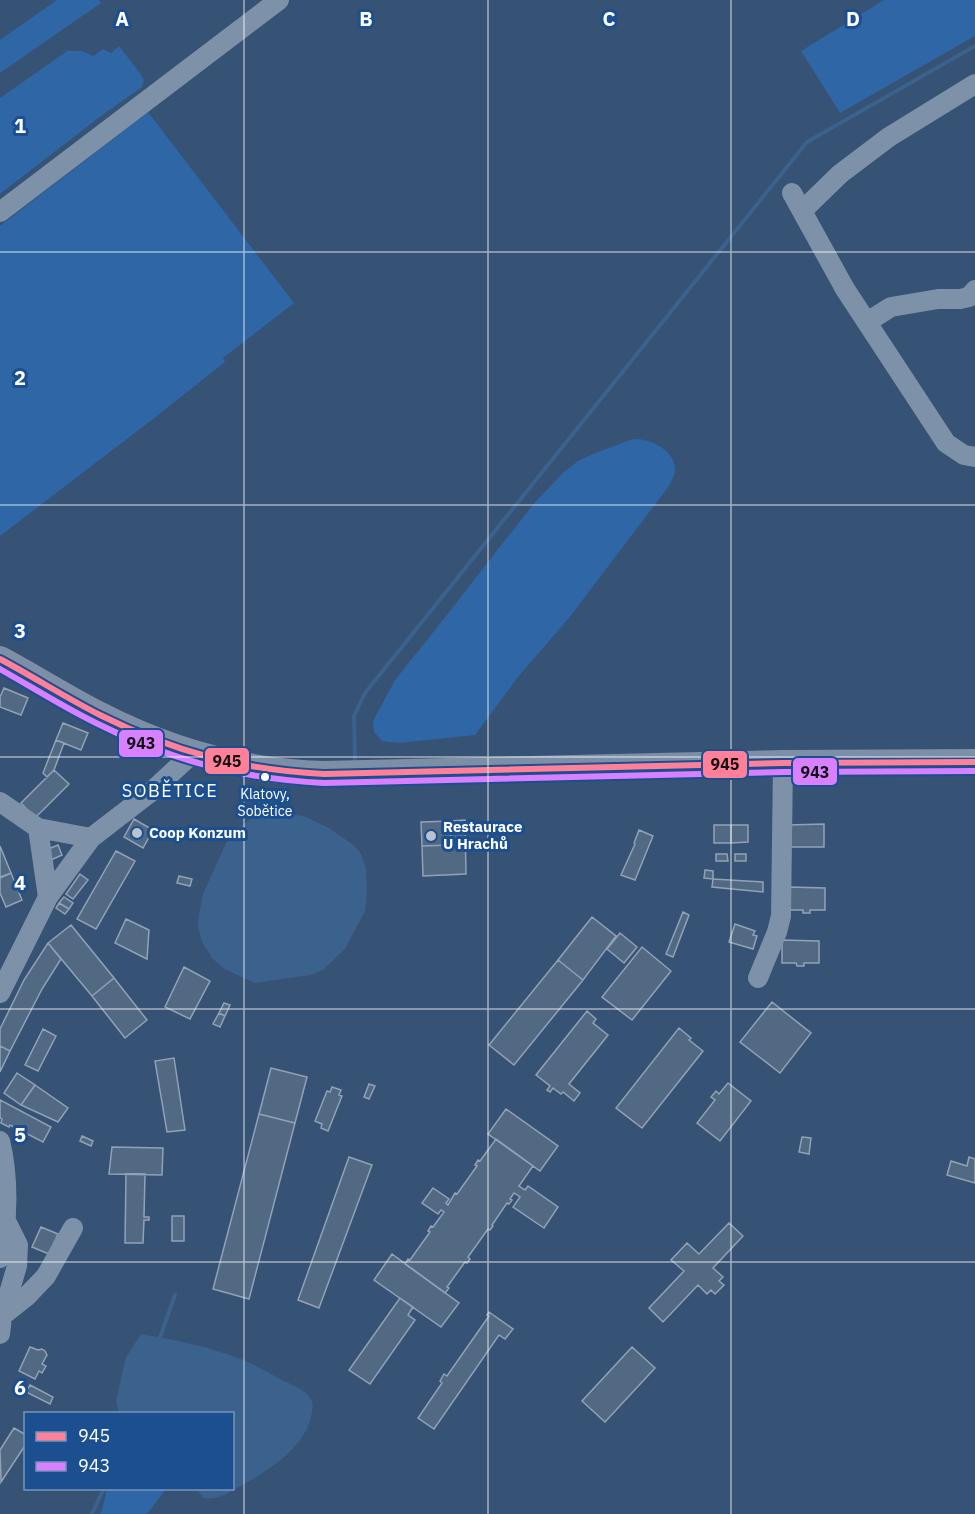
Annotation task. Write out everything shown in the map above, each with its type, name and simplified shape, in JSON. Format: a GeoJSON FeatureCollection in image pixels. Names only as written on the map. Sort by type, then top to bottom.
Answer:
{"type":"FeatureCollection","features":[{"type":"Feature","properties":{"kind":"main road"},"geometry":{"type":"LineString","coordinates":[[0,659],[99,715],[149,738],[192,754],[273,771],[324,774],[783,762],[975,762]]}},
{"type":"Feature","properties":{"kind":"street"},"geometry":{"type":"LineString","coordinates":[[0,212],[279,0]]}},
{"type":"Feature","properties":{"kind":"street"},"geometry":{"type":"LineString","coordinates":[[802,211],[840,174],[889,137],[975,84]]}},
{"type":"Feature","properties":{"kind":"street"},"geometry":{"type":"LineString","coordinates":[[792,193],[845,289],[946,443],[964,455],[975,457]]}},
{"type":"Feature","properties":{"kind":"street"},"geometry":{"type":"LineString","coordinates":[[868,324],[891,307],[938,299],[960,299],[969,297],[975,290]]}},
{"type":"Feature","properties":{"kind":"street"},"geometry":{"type":"LineString","coordinates":[[0,993],[48,897],[91,838],[152,791],[192,754]]}},
{"type":"Feature","properties":{"kind":"street"},"geometry":{"type":"LineString","coordinates":[[758,978],[777,932],[781,916],[783,762]]}},
{"type":"Feature","properties":{"kind":"street"},"geometry":{"type":"LineString","coordinates":[[0,802],[38,828],[91,838]]}},
{"type":"Feature","properties":{"kind":"street"},"geometry":{"type":"LineString","coordinates":[[38,828],[48,897]]}},
{"type":"Feature","properties":{"kind":"street"},"geometry":{"type":"LineString","coordinates":[[0,1142],[4,1164],[6,1221],[0,1258]]}},
{"type":"Feature","properties":{"kind":"street"},"geometry":{"type":"LineString","coordinates":[[1,1323],[17,1266],[18,1245],[6,1221]]}},
{"type":"Feature","properties":{"kind":"street"},"geometry":{"type":"LineString","coordinates":[[1,1323],[46,1276],[73,1228]]}},
{"type":"Feature","properties":{"kind":"shaded area"},"geometry":{"type":"Polygon","coordinates":[[[57,0],[99,0],[101,3],[0,73],[0,40],[57,0]]]}},
{"type":"Feature","properties":{"kind":"shaded area"},"geometry":{"type":"Polygon","coordinates":[[[884,0],[975,0],[975,36],[840,113],[801,51],[884,0]]]}},
{"type":"Feature","properties":{"kind":"shaded area"},"geometry":{"type":"Polygon","coordinates":[[[119,46],[144,80],[142,87],[0,194],[0,98],[67,51],[82,51],[93,56],[103,49],[111,53],[119,46]]]}},
{"type":"Feature","properties":{"kind":"shaded area"},"geometry":{"type":"Polygon","coordinates":[[[148,112],[294,303],[223,358],[225,362],[0,536],[0,226],[148,112]]]}},
{"type":"Feature","properties":{"kind":"shaded area"},"geometry":{"type":"Polygon","coordinates":[[[633,439],[655,443],[672,458],[675,472],[669,486],[569,618],[518,677],[475,735],[399,743],[382,741],[374,732],[373,721],[395,680],[536,501],[578,461],[633,439]]]}},
{"type":"Feature","properties":{"kind":"shaded area"},"geometry":{"type":"Polygon","coordinates":[[[276,813],[304,816],[329,828],[355,846],[361,854],[366,869],[365,911],[345,949],[323,970],[311,975],[255,983],[224,969],[212,958],[202,942],[198,927],[199,914],[203,894],[226,843],[253,817],[276,813]]]}},
{"type":"Feature","properties":{"kind":"shaded area"},"geometry":{"type":"Polygon","coordinates":[[[141,1334],[230,1355],[256,1366],[308,1395],[313,1405],[309,1425],[295,1447],[285,1456],[252,1480],[234,1489],[234,1412],[119,1412],[116,1401],[126,1357],[141,1334]]]}},
{"type":"Feature","properties":{"kind":"shaded area"},"geometry":{"type":"Polygon","coordinates":[[[107,1490],[165,1490],[147,1514],[100,1514],[107,1490]]]}},
{"type":"Feature","properties":{"kind":"shaded area"},"geometry":{"type":"Polygon","coordinates":[[[197,1490],[233,1490],[214,1498],[203,1498],[197,1490]]]}},
{"type":"Feature","properties":{"kind":"building"},"geometry":{"type":"Polygon","coordinates":[[[4,688],[28,698],[21,715],[0,707],[0,697],[4,688]]]}},
{"type":"Feature","properties":{"kind":"building"},"geometry":{"type":"Polygon","coordinates":[[[63,723],[88,733],[81,750],[56,740],[63,723]]]}},
{"type":"Feature","properties":{"kind":"building"},"geometry":{"type":"Polygon","coordinates":[[[56,740],[64,743],[54,770],[47,777],[43,773],[56,740]]]}},
{"type":"Feature","properties":{"kind":"building"},"geometry":{"type":"Polygon","coordinates":[[[54,770],[69,784],[35,818],[21,803],[54,770]]]}},
{"type":"Feature","properties":{"kind":"building"},"geometry":{"type":"Polygon","coordinates":[[[134,819],[153,830],[143,848],[124,837],[134,819]]]}},
{"type":"Feature","properties":{"kind":"building"},"geometry":{"type":"Polygon","coordinates":[[[465,820],[466,874],[423,876],[422,846],[451,845],[450,821],[465,820]]]}},
{"type":"Feature","properties":{"kind":"building"},"geometry":{"type":"Polygon","coordinates":[[[450,821],[451,845],[422,846],[421,822],[450,821]]]}},
{"type":"Feature","properties":{"kind":"building"},"geometry":{"type":"Polygon","coordinates":[[[824,824],[824,847],[788,847],[788,825],[824,824]]]}},
{"type":"Feature","properties":{"kind":"building"},"geometry":{"type":"Polygon","coordinates":[[[714,825],[731,825],[731,843],[714,843],[714,825]]]}},
{"type":"Feature","properties":{"kind":"building"},"geometry":{"type":"Polygon","coordinates":[[[731,825],[748,825],[748,842],[731,843],[731,825]]]}},
{"type":"Feature","properties":{"kind":"building"},"geometry":{"type":"Polygon","coordinates":[[[639,830],[653,836],[635,880],[621,875],[639,830]]]}},
{"type":"Feature","properties":{"kind":"building"},"geometry":{"type":"Polygon","coordinates":[[[58,845],[62,855],[51,860],[46,850],[58,845]]]}},
{"type":"Feature","properties":{"kind":"building"},"geometry":{"type":"Polygon","coordinates":[[[0,846],[11,873],[0,877],[0,846]]]}},
{"type":"Feature","properties":{"kind":"building"},"geometry":{"type":"Polygon","coordinates":[[[116,851],[135,861],[96,929],[77,919],[116,851]]]}},
{"type":"Feature","properties":{"kind":"building"},"geometry":{"type":"Polygon","coordinates":[[[716,854],[727,854],[728,861],[716,861],[716,854]]]}},
{"type":"Feature","properties":{"kind":"building"},"geometry":{"type":"Polygon","coordinates":[[[735,854],[746,854],[746,861],[735,861],[735,854]]]}},
{"type":"Feature","properties":{"kind":"building"},"geometry":{"type":"Polygon","coordinates":[[[705,870],[713,871],[713,879],[704,878],[705,870]]]}},
{"type":"Feature","properties":{"kind":"building"},"geometry":{"type":"Polygon","coordinates":[[[11,873],[22,900],[6,907],[0,893],[0,878],[11,873]]]}},
{"type":"Feature","properties":{"kind":"building"},"geometry":{"type":"Polygon","coordinates":[[[80,874],[88,880],[73,899],[66,894],[80,874]]]}},
{"type":"Feature","properties":{"kind":"building"},"geometry":{"type":"Polygon","coordinates":[[[179,876],[192,879],[190,886],[177,883],[179,876]]]}},
{"type":"Feature","properties":{"kind":"building"},"geometry":{"type":"Polygon","coordinates":[[[713,879],[763,882],[763,892],[712,887],[713,879]]]}},
{"type":"Feature","properties":{"kind":"building"},"geometry":{"type":"Polygon","coordinates":[[[789,887],[825,888],[825,910],[810,910],[810,913],[803,913],[803,910],[788,910],[789,887]]]}},
{"type":"Feature","properties":{"kind":"building"},"geometry":{"type":"Polygon","coordinates":[[[64,897],[73,903],[69,909],[59,903],[64,897]]]}},
{"type":"Feature","properties":{"kind":"building"},"geometry":{"type":"Polygon","coordinates":[[[59,903],[69,909],[65,914],[56,908],[59,903]]]}},
{"type":"Feature","properties":{"kind":"building"},"geometry":{"type":"Polygon","coordinates":[[[683,912],[689,915],[673,957],[666,954],[683,912]]]}},
{"type":"Feature","properties":{"kind":"building"},"geometry":{"type":"Polygon","coordinates":[[[592,917],[616,936],[583,980],[558,960],[592,917]]]}},
{"type":"Feature","properties":{"kind":"building"},"geometry":{"type":"Polygon","coordinates":[[[126,919],[149,930],[147,959],[115,943],[126,919]]]}},
{"type":"Feature","properties":{"kind":"building"},"geometry":{"type":"Polygon","coordinates":[[[735,924],[755,931],[753,935],[757,936],[753,949],[729,942],[735,924]]]}},
{"type":"Feature","properties":{"kind":"building"},"geometry":{"type":"Polygon","coordinates":[[[71,925],[114,978],[92,996],[48,943],[71,925]]]}},
{"type":"Feature","properties":{"kind":"building"},"geometry":{"type":"Polygon","coordinates":[[[620,933],[637,947],[624,963],[607,949],[620,933]]]}},
{"type":"Feature","properties":{"kind":"building"},"geometry":{"type":"Polygon","coordinates":[[[782,940],[819,941],[819,963],[804,963],[804,966],[797,966],[796,963],[782,963],[782,940]]]}},
{"type":"Feature","properties":{"kind":"building"},"geometry":{"type":"Polygon","coordinates":[[[48,943],[61,959],[42,989],[10,1051],[0,1046],[0,1029],[24,980],[48,943]]]}},
{"type":"Feature","properties":{"kind":"building"},"geometry":{"type":"Polygon","coordinates":[[[642,947],[671,971],[632,1020],[602,997],[642,947]]]}},
{"type":"Feature","properties":{"kind":"building"},"geometry":{"type":"Polygon","coordinates":[[[558,960],[583,980],[514,1065],[489,1045],[558,960]]]}},
{"type":"Feature","properties":{"kind":"building"},"geometry":{"type":"Polygon","coordinates":[[[184,967],[210,981],[190,1019],[165,1007],[184,967]]]}},
{"type":"Feature","properties":{"kind":"building"},"geometry":{"type":"Polygon","coordinates":[[[114,978],[147,1020],[125,1038],[92,996],[114,978]]]}},
{"type":"Feature","properties":{"kind":"building"},"geometry":{"type":"Polygon","coordinates":[[[772,1002],[811,1033],[780,1073],[740,1042],[772,1002]]]}},
{"type":"Feature","properties":{"kind":"building"},"geometry":{"type":"Polygon","coordinates":[[[224,1003],[230,1005],[225,1016],[219,1013],[224,1003]]]}},
{"type":"Feature","properties":{"kind":"building"},"geometry":{"type":"Polygon","coordinates":[[[587,1011],[596,1019],[593,1023],[608,1035],[569,1084],[580,1093],[574,1101],[563,1092],[561,1094],[553,1088],[550,1092],[547,1090],[550,1086],[536,1075],[587,1011]]]}},
{"type":"Feature","properties":{"kind":"building"},"geometry":{"type":"Polygon","coordinates":[[[219,1013],[225,1016],[220,1027],[213,1024],[219,1013]]]}},
{"type":"Feature","properties":{"kind":"building"},"geometry":{"type":"Polygon","coordinates":[[[679,1028],[703,1051],[642,1128],[616,1108],[679,1028]]]}},
{"type":"Feature","properties":{"kind":"building"},"geometry":{"type":"Polygon","coordinates":[[[43,1029],[56,1036],[38,1071],[25,1065],[43,1029]]]}},
{"type":"Feature","properties":{"kind":"building"},"geometry":{"type":"Polygon","coordinates":[[[0,1046],[10,1051],[0,1072],[0,1046]]]}},
{"type":"Feature","properties":{"kind":"building"},"geometry":{"type":"Polygon","coordinates":[[[174,1058],[185,1130],[167,1132],[155,1061],[174,1058]]]}},
{"type":"Feature","properties":{"kind":"building"},"geometry":{"type":"Polygon","coordinates":[[[271,1068],[307,1077],[295,1123],[259,1114],[271,1068]]]}},
{"type":"Feature","properties":{"kind":"building"},"geometry":{"type":"Polygon","coordinates":[[[17,1073],[35,1085],[21,1105],[4,1093],[17,1073]]]}},
{"type":"Feature","properties":{"kind":"building"},"geometry":{"type":"Polygon","coordinates":[[[728,1083],[751,1101],[720,1141],[697,1123],[715,1100],[711,1097],[716,1091],[719,1094],[728,1083]]]}},
{"type":"Feature","properties":{"kind":"building"},"geometry":{"type":"Polygon","coordinates":[[[369,1084],[375,1086],[369,1099],[364,1097],[369,1084]]]}},
{"type":"Feature","properties":{"kind":"building"},"geometry":{"type":"Polygon","coordinates":[[[35,1085],[68,1108],[58,1122],[21,1105],[35,1085]]]}},
{"type":"Feature","properties":{"kind":"building"},"geometry":{"type":"Polygon","coordinates":[[[332,1087],[341,1090],[339,1095],[342,1096],[328,1131],[321,1128],[322,1124],[315,1121],[327,1091],[330,1092],[332,1087]]]}},
{"type":"Feature","properties":{"kind":"building"},"geometry":{"type":"Polygon","coordinates":[[[0,1100],[51,1127],[43,1142],[10,1125],[9,1127],[1,1123],[0,1100]]]}},
{"type":"Feature","properties":{"kind":"building"},"geometry":{"type":"Polygon","coordinates":[[[506,1109],[558,1146],[540,1171],[488,1134],[506,1109]]]}},
{"type":"Feature","properties":{"kind":"building"},"geometry":{"type":"Polygon","coordinates":[[[259,1114],[295,1123],[249,1299],[213,1289],[259,1114]]]}},
{"type":"Feature","properties":{"kind":"building"},"geometry":{"type":"Polygon","coordinates":[[[82,1136],[93,1141],[91,1146],[80,1141],[82,1136]]]}},
{"type":"Feature","properties":{"kind":"building"},"geometry":{"type":"Polygon","coordinates":[[[802,1137],[811,1138],[809,1154],[799,1152],[802,1137]]]}},
{"type":"Feature","properties":{"kind":"building"},"geometry":{"type":"Polygon","coordinates":[[[496,1139],[533,1166],[519,1186],[525,1190],[528,1186],[558,1207],[544,1228],[513,1207],[520,1197],[514,1193],[510,1199],[512,1200],[509,1204],[507,1203],[490,1230],[488,1229],[445,1293],[405,1264],[430,1232],[428,1231],[431,1226],[433,1227],[444,1212],[441,1210],[438,1214],[422,1203],[433,1188],[449,1199],[446,1203],[448,1205],[477,1166],[475,1165],[478,1160],[480,1161],[496,1139]]]}},
{"type":"Feature","properties":{"kind":"building"},"geometry":{"type":"Polygon","coordinates":[[[112,1147],[163,1148],[162,1175],[109,1174],[112,1147]]]}},
{"type":"Feature","properties":{"kind":"building"},"geometry":{"type":"Polygon","coordinates":[[[349,1157],[372,1165],[319,1308],[298,1300],[349,1157]]]}},
{"type":"Feature","properties":{"kind":"building"},"geometry":{"type":"Polygon","coordinates":[[[969,1157],[975,1159],[975,1183],[947,1175],[951,1161],[967,1166],[969,1157]]]}},
{"type":"Feature","properties":{"kind":"building"},"geometry":{"type":"Polygon","coordinates":[[[126,1174],[145,1174],[144,1217],[149,1217],[149,1220],[144,1220],[143,1243],[125,1243],[126,1174]]]}},
{"type":"Feature","properties":{"kind":"building"},"geometry":{"type":"Polygon","coordinates":[[[172,1216],[184,1216],[184,1241],[172,1241],[172,1216]]]}},
{"type":"Feature","properties":{"kind":"building"},"geometry":{"type":"Polygon","coordinates":[[[729,1223],[743,1236],[713,1268],[723,1277],[719,1281],[724,1285],[715,1294],[711,1290],[707,1294],[698,1285],[663,1322],[649,1308],[684,1271],[671,1260],[687,1243],[699,1254],[729,1223]]]}},
{"type":"Feature","properties":{"kind":"building"},"geometry":{"type":"Polygon","coordinates":[[[41,1227],[58,1234],[49,1254],[32,1247],[41,1227]]]}},
{"type":"Feature","properties":{"kind":"building"},"geometry":{"type":"Polygon","coordinates":[[[392,1254],[459,1303],[441,1327],[374,1280],[392,1254]]]}},
{"type":"Feature","properties":{"kind":"building"},"geometry":{"type":"Polygon","coordinates":[[[400,1298],[413,1307],[408,1315],[415,1320],[370,1384],[349,1370],[400,1298]]]}},
{"type":"Feature","properties":{"kind":"building"},"geometry":{"type":"Polygon","coordinates":[[[489,1312],[513,1329],[505,1339],[499,1335],[434,1429],[418,1418],[442,1383],[440,1381],[444,1374],[447,1376],[489,1316],[487,1315],[489,1312]]]}},
{"type":"Feature","properties":{"kind":"building"},"geometry":{"type":"Polygon","coordinates":[[[30,1347],[42,1349],[47,1355],[42,1364],[46,1366],[42,1373],[39,1371],[35,1379],[19,1371],[30,1347]]]}},
{"type":"Feature","properties":{"kind":"building"},"geometry":{"type":"Polygon","coordinates":[[[632,1347],[655,1368],[605,1422],[582,1401],[632,1347]]]}},
{"type":"Feature","properties":{"kind":"building"},"geometry":{"type":"Polygon","coordinates":[[[30,1385],[53,1397],[50,1404],[26,1392],[30,1385]]]}},
{"type":"Feature","properties":{"kind":"building"},"geometry":{"type":"Polygon","coordinates":[[[14,1428],[24,1434],[24,1447],[1,1482],[0,1450],[14,1428]]]}},
{"type":"Feature","properties":{"kind":"waterway"},"geometry":{"type":"LineString","coordinates":[[355,761],[354,716],[365,693],[807,142],[975,46]]}},
{"type":"Feature","properties":{"kind":"waterway"},"geometry":{"type":"LineString","coordinates":[[159,1340],[175,1295]]}},
{"type":"Feature","properties":{"kind":"waterway"},"geometry":{"type":"LineString","coordinates":[[92,1514],[103,1490]]}},
{"type":"Feature","properties":{"kind":"transit line","name":"945"},"geometry":{"type":"LineString","coordinates":[[0,659],[87,708],[155,739],[209,757],[294,772],[324,774],[783,763],[975,762]]}},
{"type":"Feature","properties":{"kind":"transit line","name":"943"},"geometry":{"type":"LineString","coordinates":[[0,669],[84,717],[151,747],[235,772],[294,781],[324,783],[783,772],[975,771]]}},
{"type":"Feature","properties":{"kind":"place","name":"Klatovy, Sobětice"},"geometry":{"type":"Point","coordinates":[265,777]}},
{"type":"Feature","properties":{"kind":"place","name":"Coop Konzum"},"geometry":{"type":"Point","coordinates":[137,833]}},
{"type":"Feature","properties":{"kind":"place","name":"Restaurace U Hrachů"},"geometry":{"type":"Point","coordinates":[431,836]}},
{"type":"Feature","properties":{"kind":"district","name":"SOBĚTICE"},"geometry":{"type":"Point","coordinates":[170,791]}}]}
